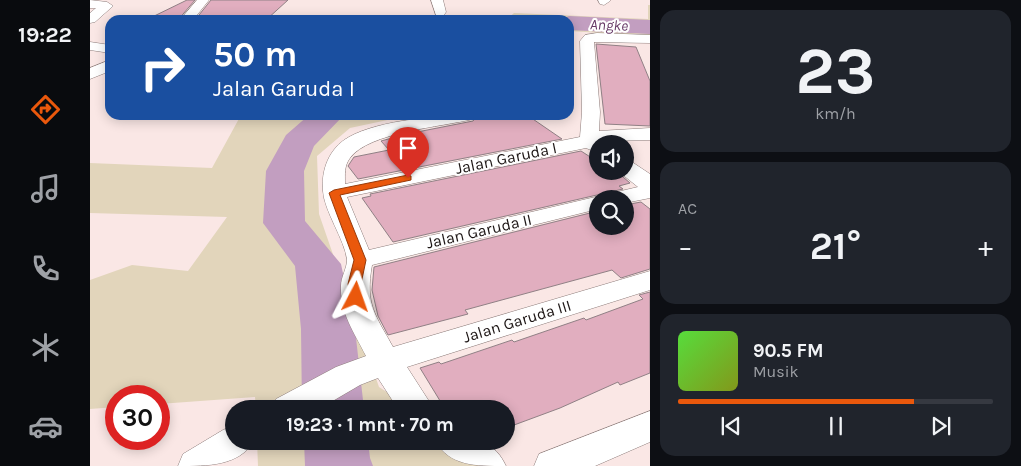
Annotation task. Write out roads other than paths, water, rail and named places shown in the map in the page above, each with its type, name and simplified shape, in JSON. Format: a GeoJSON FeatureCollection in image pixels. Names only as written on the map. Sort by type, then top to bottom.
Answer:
{"type":"FeatureCollection","features":[{"type":"Feature","properties":{"kind":"street"},"geometry":{"type":"LineString","coordinates":[[190,15],[204,0]]}},
{"type":"Feature","properties":{"kind":"street"},"geometry":{"type":"LineString","coordinates":[[591,135],[583,91],[587,42],[590,38],[606,36],[650,39]]}},
{"type":"Feature","properties":{"kind":"street"},"geometry":{"type":"LineString","coordinates":[[90,46],[105,48]]}},
{"type":"Feature","properties":{"kind":"street"},"geometry":{"type":"LineString","coordinates":[[90,74],[105,67]]}},
{"type":"Feature","properties":{"kind":"street"},"geometry":{"type":"LineString","coordinates":[[411,400],[385,362],[357,309],[355,284],[360,260],[334,193],[334,168],[341,155],[356,141],[382,132],[442,120]]}},
{"type":"Feature","properties":{"kind":"street","name":"Jalan Garuda I"},"geometry":{"type":"LineString","coordinates":[[606,135],[650,134]]}},
{"type":"Feature","properties":{"kind":"street","name":"Jalan Garuda I"},"geometry":{"type":"LineString","coordinates":[[334,193],[589,145]]}},
{"type":"Feature","properties":{"kind":"street"},"geometry":{"type":"LineString","coordinates":[[634,173],[650,185]]}},
{"type":"Feature","properties":{"kind":"street"},"geometry":{"type":"LineString","coordinates":[[634,194],[650,191]]}},
{"type":"Feature","properties":{"kind":"street","name":"Jalan Garuda II"},"geometry":{"type":"LineString","coordinates":[[360,260],[589,204]]}},
{"type":"Feature","properties":{"kind":"street","name":"Jalan Garuda III"},"geometry":{"type":"LineString","coordinates":[[304,400],[348,376],[385,362],[650,280]]}},
{"type":"Feature","properties":{"kind":"street"},"geometry":{"type":"LineString","coordinates":[[553,466],[650,426]]}},
{"type":"Feature","properties":{"kind":"street"},"geometry":{"type":"LineString","coordinates":[[197,466],[225,448]]}},
{"type":"Feature","properties":{"kind":"street"},"geometry":{"type":"LineString","coordinates":[[465,450],[487,466]]}},
{"type":"Feature","properties":{"kind":"waterway","name":"Angke"},"geometry":{"type":"LineString","coordinates":[[574,23],[650,27]]}},
{"type":"Feature","properties":{"kind":"waterway","name":"Angke"},"geometry":{"type":"LineString","coordinates":[[322,120],[298,142],[285,171],[284,223],[318,264],[328,329],[332,400]]}},
{"type":"Feature","properties":{"kind":"waterway","name":"Angke"},"geometry":{"type":"LineString","coordinates":[[336,450],[337,464],[340,466]]}}]}
